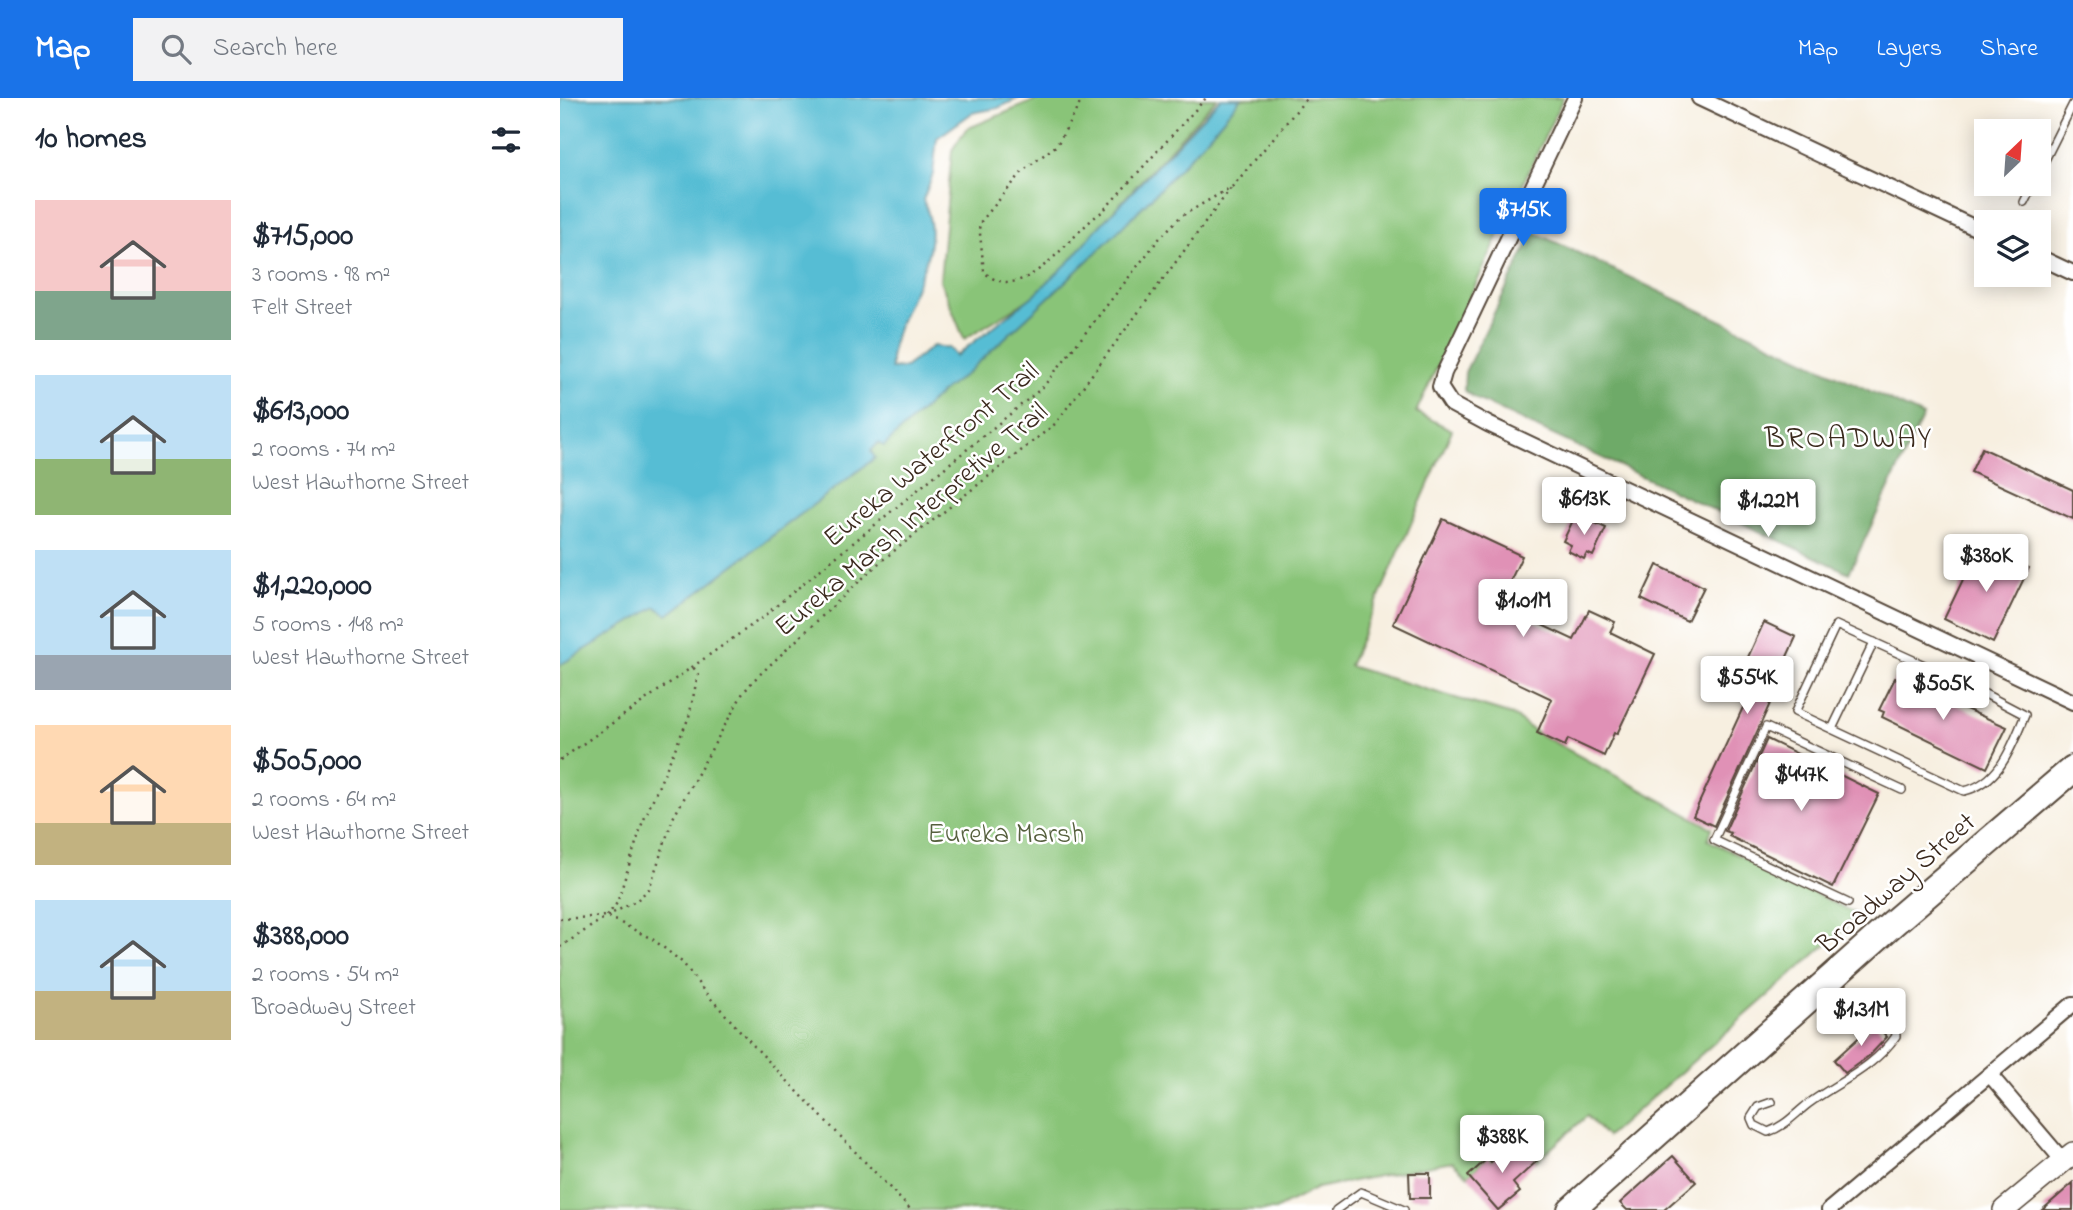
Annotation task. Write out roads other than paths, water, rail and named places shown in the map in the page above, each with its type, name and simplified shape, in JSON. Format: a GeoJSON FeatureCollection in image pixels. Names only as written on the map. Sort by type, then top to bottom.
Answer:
{"type":"FeatureCollection","features":[{"type":"Feature","properties":{"kind":"highway","name":"Broadway Street"},"geometry":{"type":"LineString","coordinates":[[1570,1210],[1892,924],[2073,769]]}},
{"type":"Feature","properties":{"kind":"street"},"geometry":{"type":"LineString","coordinates":[[1575,98],[1444,373],[1440,387],[1446,399],[1476,418],[2073,702]]}},
{"type":"Feature","properties":{"kind":"street"},"geometry":{"type":"LineString","coordinates":[[1699,98],[1974,227]]}},
{"type":"Feature","properties":{"kind":"street"},"geometry":{"type":"LineString","coordinates":[[2051,263],[2073,273]]}},
{"type":"Feature","properties":{"kind":"street"},"geometry":{"type":"LineString","coordinates":[[1829,1210],[2073,1004]]}},
{"type":"Feature","properties":{"kind":"street"},"geometry":{"type":"LineString","coordinates":[[1990,1075],[2068,1157],[2004,1210]]}},
{"type":"Feature","properties":{"kind":"lane"},"geometry":{"type":"LineString","coordinates":[[2051,148],[2073,104]]}},
{"type":"Feature","properties":{"kind":"lane"},"geometry":{"type":"LineString","coordinates":[[2024,202],[2027,196]]}},
{"type":"Feature","properties":{"kind":"lane"},"geometry":{"type":"LineString","coordinates":[[1836,625],[1966,684],[2025,715],[2007,758],[1978,788],[1964,791],[1796,712],[1836,625]]}},
{"type":"Feature","properties":{"kind":"lane"},"geometry":{"type":"LineString","coordinates":[[1832,729],[1874,642]]}},
{"type":"Feature","properties":{"kind":"lane"},"geometry":{"type":"LineString","coordinates":[[1966,684],[1979,659]]}},
{"type":"Feature","properties":{"kind":"lane"},"geometry":{"type":"LineString","coordinates":[[1849,903],[1714,840],[1766,727],[1902,790]]}},
{"type":"Feature","properties":{"kind":"lane"},"geometry":{"type":"LineString","coordinates":[[1772,1102],[1758,1107],[1751,1118],[1754,1125],[1768,1132],[1778,1129],[1809,1103],[1851,1079],[1896,1036],[1895,1027],[1877,1008]]}},
{"type":"Feature","properties":{"kind":"lane"},"geometry":{"type":"LineString","coordinates":[[1336,1210],[1361,1192],[1404,1210]]}},
{"type":"Feature","properties":{"kind":"water"},"geometry":{"type":"Polygon","coordinates":[[[560,98],[1019,98],[998,108],[972,113],[937,138],[933,174],[923,200],[930,222],[930,243],[925,264],[892,348],[891,369],[904,368],[933,346],[949,348],[956,356],[1034,295],[1072,259],[1094,232],[1221,98],[1241,98],[1177,171],[1073,274],[884,446],[878,443],[871,451],[875,458],[668,615],[656,607],[560,665],[560,98]]]}},
{"type":"Feature","properties":{"kind":"district","name":"BROADWAY"},"geometry":{"type":"Point","coordinates":[1849,437]}},
{"type":"Feature","properties":{"kind":"park label","name":"Eureka Marsh"},"geometry":{"type":"Point","coordinates":[1006,832]}}]}
